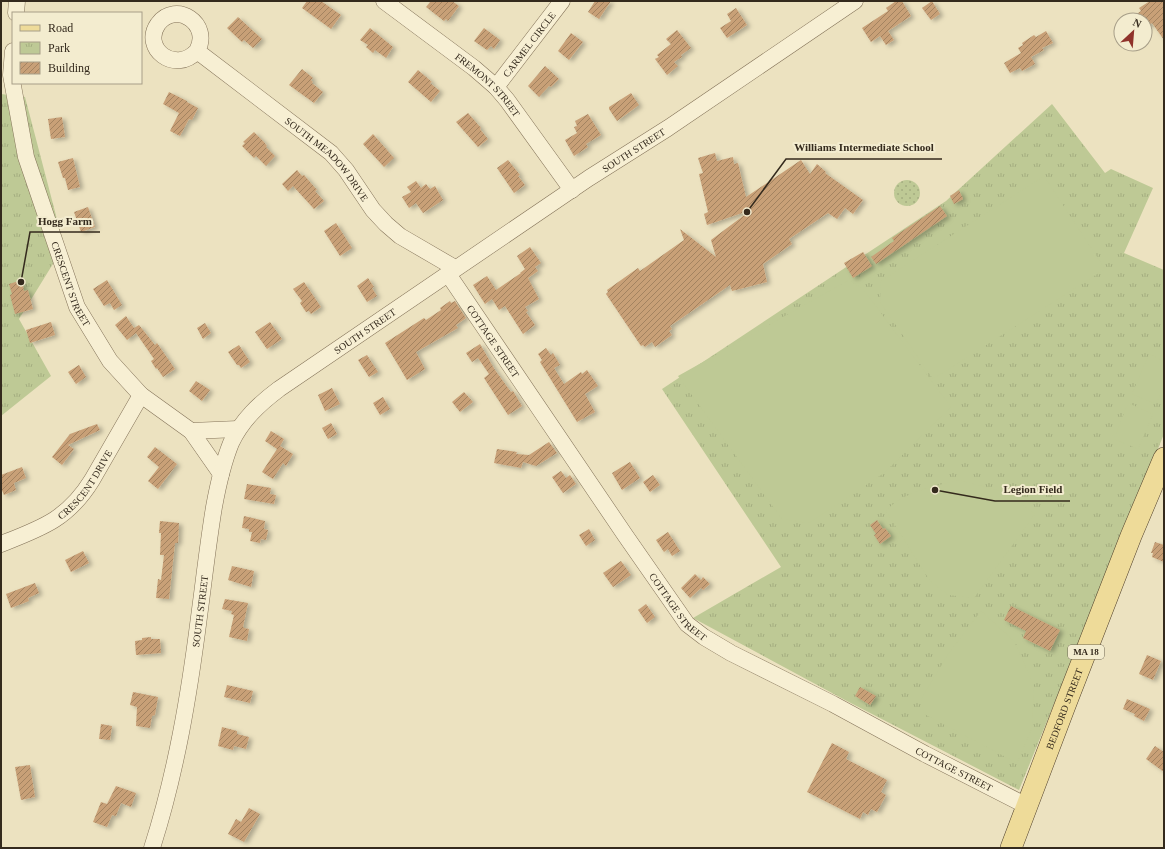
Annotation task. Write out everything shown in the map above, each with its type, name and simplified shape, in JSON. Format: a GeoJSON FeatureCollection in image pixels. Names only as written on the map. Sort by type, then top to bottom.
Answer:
{"type":"FeatureCollection","features":[{"type":"Feature","properties":{"kind":"main road","name":"BEDFORD STREET"},"geometry":{"type":"LineString","coordinates":[[1011,848],[1122,558],[1164,458]]}},
{"type":"Feature","properties":{"kind":"street"},"geometry":{"type":"LineString","coordinates":[[16,12],[17,1]]}},
{"type":"Feature","properties":{"kind":"street","name":"FREMONT STREET"},"geometry":{"type":"LineString","coordinates":[[384,1],[474,68],[496,87],[572,190]]}},
{"type":"Feature","properties":{"kind":"street","name":"CARMEL CIRCLE"},"geometry":{"type":"LineString","coordinates":[[496,87],[562,1]]}},
{"type":"Feature","properties":{"kind":"street","name":"SOUTH STREET"},"geometry":{"type":"LineString","coordinates":[[152,848],[171,781],[184,724],[209,537],[221,474],[231,443],[238,429],[255,409],[279,388],[855,1]]}},
{"type":"Feature","properties":{"kind":"street","name":"SOUTH MEADOW DRIVE"},"geometry":{"type":"LineString","coordinates":[[197,51],[331,153],[346,170],[373,210],[386,224],[400,236],[452,271]]}},
{"type":"Feature","properties":{"kind":"street","name":"CRESCENT STREET"},"geometry":{"type":"LineString","coordinates":[[12,63],[12,80]]}},
{"type":"Feature","properties":{"kind":"street","name":"CRESCENT STREET"},"geometry":{"type":"LineString","coordinates":[[13,84],[26,157],[77,307],[110,361],[141,395],[191,431],[221,474]]}},
{"type":"Feature","properties":{"kind":"street","name":"COTTAGE STREET"},"geometry":{"type":"LineString","coordinates":[[452,271],[625,535],[687,624],[731,653],[833,704],[925,754],[1027,806]]}},
{"type":"Feature","properties":{"kind":"street","name":"CRESCENT DRIVE"},"geometry":{"type":"LineString","coordinates":[[1,544],[48,524],[62,516],[74,505],[84,494],[141,395]]}},
{"type":"Feature","properties":{"kind":"street"},"geometry":{"type":"LineString","coordinates":[[191,431],[238,429]]}},
{"type":"Feature","properties":{"kind":"green space"},"geometry":{"type":"Polygon","coordinates":[[[1,94],[25,97],[64,246],[19,319],[51,376],[1,416],[1,94]]]}},
{"type":"Feature","properties":{"kind":"green space"},"geometry":{"type":"Polygon","coordinates":[[[1052,104],[1105,173],[1111,169],[1153,188],[1124,253],[1164,270],[1164,434],[1019,790],[845,700],[693,618],[781,567],[662,389],[946,201],[1052,104]]]}},
{"type":"Feature","properties":{"kind":"green space"},"geometry":{"type":"Polygon","coordinates":[[[1044,176],[1105,269],[933,379],[880,302],[881,281],[1044,176]]]}},
{"type":"Feature","properties":{"kind":"green space"},"geometry":{"type":"Polygon","coordinates":[[[907,180],[916,184],[920,193],[916,202],[907,206],[898,202],[894,193],[898,184],[907,180]]]}},
{"type":"Feature","properties":{"kind":"green space"},"geometry":{"type":"Polygon","coordinates":[[[849,280],[863,289],[951,407],[884,473],[809,523],[782,519],[678,376],[849,280]]]}},
{"type":"Feature","properties":{"kind":"green space"},"geometry":{"type":"Polygon","coordinates":[[[1149,354],[1164,361],[1164,386],[1156,404],[1132,394],[1149,354]]]}},
{"type":"Feature","properties":{"kind":"green space"},"geometry":{"type":"Polygon","coordinates":[[[1128,403],[1153,414],[1138,449],[1114,439],[1128,403]]]}},
{"type":"Feature","properties":{"kind":"green space"},"geometry":{"type":"Polygon","coordinates":[[[958,480],[1005,492],[1035,514],[974,598],[948,595],[930,581],[886,511],[893,504],[910,494],[958,480]]]}},
{"type":"Feature","properties":{"kind":"green space"},"geometry":{"type":"Polygon","coordinates":[[[981,611],[1014,641],[1034,685],[1032,728],[1017,763],[924,714],[921,699],[949,653],[981,611]]]}},
{"type":"Feature","properties":{"kind":"building"},"geometry":{"type":"Polygon","coordinates":[[[307,1],[321,1],[341,15],[331,29],[302,8],[307,1]]]}},
{"type":"Feature","properties":{"kind":"building"},"geometry":{"type":"Polygon","coordinates":[[[431,1],[452,1],[459,6],[448,21],[446,19],[444,21],[426,7],[431,1]]]}},
{"type":"Feature","properties":{"kind":"building"},"geometry":{"type":"Polygon","coordinates":[[[595,1],[611,1],[599,19],[588,12],[595,1]]]}},
{"type":"Feature","properties":{"kind":"building"},"geometry":{"type":"Polygon","coordinates":[[[896,1],[902,1],[911,16],[888,31],[894,40],[886,45],[880,36],[871,42],[862,28],[888,11],[886,8],[896,1]]]}},
{"type":"Feature","properties":{"kind":"building"},"geometry":{"type":"Polygon","coordinates":[[[932,1],[940,14],[931,20],[922,8],[932,1]]]}},
{"type":"Feature","properties":{"kind":"building"},"geometry":{"type":"Polygon","coordinates":[[[1150,1],[1164,1],[1164,40],[1153,24],[1153,12],[1140,12],[1141,11],[1139,8],[1150,1]]]}},
{"type":"Feature","properties":{"kind":"building"},"geometry":{"type":"Polygon","coordinates":[[[736,8],[747,25],[727,38],[720,28],[731,21],[727,14],[736,8]]]}},
{"type":"Feature","properties":{"kind":"building"},"geometry":{"type":"Polygon","coordinates":[[[238,17],[262,39],[253,48],[244,40],[242,42],[227,28],[238,17]]]}},
{"type":"Feature","properties":{"kind":"building"},"geometry":{"type":"Polygon","coordinates":[[[370,28],[393,47],[386,58],[375,50],[373,53],[366,47],[368,45],[360,40],[370,28]]]}},
{"type":"Feature","properties":{"kind":"building"},"geometry":{"type":"Polygon","coordinates":[[[484,28],[500,40],[494,49],[491,46],[487,50],[474,41],[484,28]]]}},
{"type":"Feature","properties":{"kind":"building"},"geometry":{"type":"Polygon","coordinates":[[[677,30],[691,48],[681,55],[682,57],[674,62],[678,66],[667,75],[655,59],[659,57],[657,55],[671,44],[666,39],[677,30]]]}},
{"type":"Feature","properties":{"kind":"building"},"geometry":{"type":"Polygon","coordinates":[[[1046,31],[1053,43],[1042,48],[1044,50],[1031,57],[1035,64],[1022,71],[1020,68],[1010,73],[1004,63],[1021,53],[1018,48],[1023,45],[1022,43],[1034,35],[1036,37],[1046,31]]]}},
{"type":"Feature","properties":{"kind":"building"},"geometry":{"type":"Polygon","coordinates":[[[571,33],[583,42],[569,60],[558,51],[571,33]]]}},
{"type":"Feature","properties":{"kind":"building"},"geometry":{"type":"Polygon","coordinates":[[[545,66],[559,79],[551,87],[549,86],[539,97],[528,86],[545,66]]]}},
{"type":"Feature","properties":{"kind":"building"},"geometry":{"type":"Polygon","coordinates":[[[302,69],[313,78],[311,80],[313,82],[312,83],[323,92],[314,103],[289,85],[302,69]]]}},
{"type":"Feature","properties":{"kind":"building"},"geometry":{"type":"Polygon","coordinates":[[[418,70],[440,91],[431,102],[408,82],[418,70]]]}},
{"type":"Feature","properties":{"kind":"building"},"geometry":{"type":"Polygon","coordinates":[[[169,92],[198,108],[192,120],[189,119],[180,136],[170,131],[179,113],[163,104],[169,92]]]}},
{"type":"Feature","properties":{"kind":"building"},"geometry":{"type":"Polygon","coordinates":[[[631,93],[639,105],[617,121],[609,107],[631,93]]]}},
{"type":"Feature","properties":{"kind":"building"},"geometry":{"type":"Polygon","coordinates":[[[468,113],[488,139],[478,147],[456,122],[468,113]]]}},
{"type":"Feature","properties":{"kind":"building"},"geometry":{"type":"Polygon","coordinates":[[[588,114],[601,135],[586,144],[588,147],[574,156],[565,140],[577,133],[574,127],[577,126],[575,121],[588,114]]]}},
{"type":"Feature","properties":{"kind":"building"},"geometry":{"type":"Polygon","coordinates":[[[62,117],[65,137],[51,139],[48,119],[62,117]]]}},
{"type":"Feature","properties":{"kind":"building"},"geometry":{"type":"Polygon","coordinates":[[[254,132],[275,156],[266,166],[256,156],[254,158],[242,146],[245,143],[243,142],[254,132]]]}},
{"type":"Feature","properties":{"kind":"building"},"geometry":{"type":"Polygon","coordinates":[[[373,134],[394,158],[384,167],[363,144],[373,134]]]}},
{"type":"Feature","properties":{"kind":"building"},"geometry":{"type":"Polygon","coordinates":[[[715,153],[717,161],[733,157],[734,164],[738,163],[746,197],[801,160],[810,174],[817,164],[826,172],[825,173],[863,200],[853,214],[845,208],[837,219],[828,213],[789,239],[792,244],[763,264],[767,282],[732,291],[730,285],[670,326],[672,329],[669,331],[672,335],[655,347],[652,342],[645,347],[643,345],[641,346],[606,294],[608,292],[607,290],[638,268],[640,271],[684,240],[680,229],[716,257],[711,240],[751,210],[707,225],[704,214],[708,212],[699,174],[703,173],[698,158],[715,153]]]}},
{"type":"Feature","properties":{"kind":"building"},"geometry":{"type":"Polygon","coordinates":[[[73,158],[80,187],[68,190],[65,178],[63,178],[58,162],[73,158]]]}},
{"type":"Feature","properties":{"kind":"building"},"geometry":{"type":"Polygon","coordinates":[[[508,160],[520,175],[518,176],[525,185],[514,193],[497,168],[508,160]]]}},
{"type":"Feature","properties":{"kind":"building"},"geometry":{"type":"Polygon","coordinates":[[[297,170],[302,176],[304,175],[324,201],[314,209],[293,186],[288,191],[282,184],[297,170]]]}},
{"type":"Feature","properties":{"kind":"building"},"geometry":{"type":"Polygon","coordinates":[[[416,181],[421,188],[426,184],[430,189],[435,186],[443,200],[423,213],[416,203],[409,208],[402,197],[411,192],[407,187],[416,181]]]}},
{"type":"Feature","properties":{"kind":"building"},"geometry":{"type":"Polygon","coordinates":[[[959,190],[963,199],[954,204],[950,196],[959,190]]]}},
{"type":"Feature","properties":{"kind":"building"},"geometry":{"type":"Polygon","coordinates":[[[940,206],[947,216],[876,264],[871,257],[894,241],[892,238],[940,206]]]}},
{"type":"Feature","properties":{"kind":"building"},"geometry":{"type":"Polygon","coordinates":[[[88,207],[95,227],[81,232],[74,212],[88,207]]]}},
{"type":"Feature","properties":{"kind":"building"},"geometry":{"type":"Polygon","coordinates":[[[336,223],[352,248],[340,256],[324,231],[336,223]]]}},
{"type":"Feature","properties":{"kind":"building"},"geometry":{"type":"Polygon","coordinates":[[[530,247],[541,263],[535,267],[538,271],[528,278],[539,299],[525,307],[528,311],[526,312],[535,325],[523,334],[505,306],[499,310],[492,299],[485,304],[473,285],[487,276],[496,290],[525,269],[517,256],[530,247]]]}},
{"type":"Feature","properties":{"kind":"building"},"geometry":{"type":"Polygon","coordinates":[[[863,252],[872,266],[853,278],[844,263],[863,252]]]}},
{"type":"Feature","properties":{"kind":"building"},"geometry":{"type":"Polygon","coordinates":[[[368,278],[374,287],[372,288],[377,296],[367,302],[357,286],[368,278]]]}},
{"type":"Feature","properties":{"kind":"building"},"geometry":{"type":"Polygon","coordinates":[[[22,280],[24,291],[28,290],[33,309],[15,314],[9,284],[22,280]]]}},
{"type":"Feature","properties":{"kind":"building"},"geometry":{"type":"Polygon","coordinates":[[[107,280],[122,305],[114,310],[110,303],[104,306],[93,289],[107,280]]]}},
{"type":"Feature","properties":{"kind":"building"},"geometry":{"type":"Polygon","coordinates":[[[304,282],[321,307],[311,314],[309,311],[306,312],[300,303],[302,301],[293,289],[304,282]]]}},
{"type":"Feature","properties":{"kind":"building"},"geometry":{"type":"Polygon","coordinates":[[[450,301],[451,303],[455,301],[466,318],[456,325],[458,328],[416,352],[425,369],[407,380],[385,343],[424,318],[426,320],[441,310],[440,308],[450,301]]]}},
{"type":"Feature","properties":{"kind":"building"},"geometry":{"type":"Polygon","coordinates":[[[126,316],[134,328],[139,325],[155,345],[157,343],[175,369],[163,377],[151,361],[154,359],[136,333],[127,340],[115,325],[126,316]]]}},
{"type":"Feature","properties":{"kind":"building"},"geometry":{"type":"Polygon","coordinates":[[[51,322],[55,335],[30,343],[26,330],[51,322]]]}},
{"type":"Feature","properties":{"kind":"building"},"geometry":{"type":"Polygon","coordinates":[[[270,322],[282,339],[267,349],[255,332],[270,322]]]}},
{"type":"Feature","properties":{"kind":"building"},"geometry":{"type":"Polygon","coordinates":[[[205,323],[211,333],[203,339],[197,328],[205,323]]]}},
{"type":"Feature","properties":{"kind":"building"},"geometry":{"type":"Polygon","coordinates":[[[480,344],[495,370],[511,392],[513,391],[522,406],[508,415],[484,378],[489,374],[478,358],[472,362],[466,353],[480,344]]]}},
{"type":"Feature","properties":{"kind":"building"},"geometry":{"type":"Polygon","coordinates":[[[239,345],[250,362],[241,368],[237,365],[228,352],[239,345]]]}},
{"type":"Feature","properties":{"kind":"building"},"geometry":{"type":"Polygon","coordinates":[[[546,348],[551,355],[553,353],[560,365],[554,368],[564,384],[581,372],[582,374],[587,370],[598,386],[585,394],[595,412],[577,422],[540,362],[542,360],[538,354],[546,348]]]}},
{"type":"Feature","properties":{"kind":"building"},"geometry":{"type":"Polygon","coordinates":[[[367,355],[378,372],[369,377],[358,360],[367,355]]]}},
{"type":"Feature","properties":{"kind":"building"},"geometry":{"type":"Polygon","coordinates":[[[79,365],[86,377],[76,384],[68,372],[79,365]]]}},
{"type":"Feature","properties":{"kind":"building"},"geometry":{"type":"Polygon","coordinates":[[[196,381],[210,390],[202,401],[189,391],[196,381]]]}},
{"type":"Feature","properties":{"kind":"building"},"geometry":{"type":"Polygon","coordinates":[[[332,388],[340,404],[325,411],[318,395],[332,388]]]}},
{"type":"Feature","properties":{"kind":"building"},"geometry":{"type":"Polygon","coordinates":[[[464,392],[473,402],[460,412],[452,402],[464,392]]]}},
{"type":"Feature","properties":{"kind":"building"},"geometry":{"type":"Polygon","coordinates":[[[383,397],[390,409],[380,415],[373,403],[383,397]]]}},
{"type":"Feature","properties":{"kind":"building"},"geometry":{"type":"Polygon","coordinates":[[[331,423],[337,434],[328,439],[322,428],[331,423]]]}},
{"type":"Feature","properties":{"kind":"building"},"geometry":{"type":"Polygon","coordinates":[[[97,424],[100,430],[68,445],[74,449],[62,465],[52,457],[70,434],[97,424]]]}},
{"type":"Feature","properties":{"kind":"building"},"geometry":{"type":"Polygon","coordinates":[[[271,431],[284,439],[280,446],[293,454],[286,466],[283,463],[273,479],[262,472],[277,449],[265,441],[271,431]]]}},
{"type":"Feature","properties":{"kind":"building"},"geometry":{"type":"Polygon","coordinates":[[[549,442],[557,453],[536,466],[523,462],[521,468],[494,463],[497,449],[517,452],[516,454],[529,455],[549,442]]]}},
{"type":"Feature","properties":{"kind":"building"},"geometry":{"type":"Polygon","coordinates":[[[155,447],[177,464],[158,489],[148,481],[159,467],[147,457],[155,447]]]}},
{"type":"Feature","properties":{"kind":"building"},"geometry":{"type":"Polygon","coordinates":[[[630,462],[640,478],[622,490],[612,473],[630,462]]]}},
{"type":"Feature","properties":{"kind":"building"},"geometry":{"type":"Polygon","coordinates":[[[22,467],[26,478],[14,483],[16,490],[4,495],[1,488],[1,475],[22,467]]]}},
{"type":"Feature","properties":{"kind":"building"},"geometry":{"type":"Polygon","coordinates":[[[561,471],[566,478],[570,475],[576,484],[563,493],[552,477],[561,471]]]}},
{"type":"Feature","properties":{"kind":"building"},"geometry":{"type":"Polygon","coordinates":[[[653,475],[660,485],[650,492],[643,482],[653,475]]]}},
{"type":"Feature","properties":{"kind":"building"},"geometry":{"type":"Polygon","coordinates":[[[247,484],[271,488],[270,494],[276,495],[274,504],[244,499],[247,484]]]}},
{"type":"Feature","properties":{"kind":"building"},"geometry":{"type":"Polygon","coordinates":[[[244,516],[265,521],[264,529],[268,530],[266,540],[261,539],[260,543],[250,541],[252,532],[249,532],[249,529],[242,528],[244,516]]]}},
{"type":"Feature","properties":{"kind":"building"},"geometry":{"type":"Polygon","coordinates":[[[877,520],[883,529],[885,528],[891,536],[880,544],[870,525],[877,520]]]}},
{"type":"Feature","properties":{"kind":"building"},"geometry":{"type":"Polygon","coordinates":[[[160,521],[179,523],[178,543],[175,543],[169,599],[156,598],[158,579],[161,580],[164,555],[160,555],[160,521]]]}},
{"type":"Feature","properties":{"kind":"building"},"geometry":{"type":"Polygon","coordinates":[[[589,529],[595,540],[586,546],[579,535],[589,529]]]}},
{"type":"Feature","properties":{"kind":"building"},"geometry":{"type":"Polygon","coordinates":[[[668,532],[680,551],[672,556],[668,549],[664,552],[656,540],[668,532]]]}},
{"type":"Feature","properties":{"kind":"building"},"geometry":{"type":"Polygon","coordinates":[[[1155,542],[1164,545],[1164,562],[1152,557],[1153,553],[1151,553],[1155,542]]]}},
{"type":"Feature","properties":{"kind":"building"},"geometry":{"type":"Polygon","coordinates":[[[83,551],[89,563],[71,572],[65,560],[83,551]]]}},
{"type":"Feature","properties":{"kind":"building"},"geometry":{"type":"Polygon","coordinates":[[[621,561],[631,575],[613,587],[603,573],[621,561]]]}},
{"type":"Feature","properties":{"kind":"building"},"geometry":{"type":"Polygon","coordinates":[[[232,566],[254,571],[251,587],[228,580],[232,566]]]}},
{"type":"Feature","properties":{"kind":"building"},"geometry":{"type":"Polygon","coordinates":[[[695,574],[701,580],[703,577],[710,584],[703,590],[701,588],[690,598],[681,588],[695,574]]]}},
{"type":"Feature","properties":{"kind":"building"},"geometry":{"type":"Polygon","coordinates":[[[35,583],[39,593],[28,598],[29,601],[11,608],[6,594],[35,583]]]}},
{"type":"Feature","properties":{"kind":"building"},"geometry":{"type":"Polygon","coordinates":[[[225,599],[248,603],[243,627],[249,629],[247,641],[229,637],[234,615],[231,614],[232,611],[222,609],[225,599]]]}},
{"type":"Feature","properties":{"kind":"building"},"geometry":{"type":"Polygon","coordinates":[[[646,604],[655,617],[647,623],[638,610],[646,604]]]}},
{"type":"Feature","properties":{"kind":"building"},"geometry":{"type":"Polygon","coordinates":[[[1011,606],[1060,630],[1050,651],[1023,638],[1026,631],[1004,620],[1011,606]]]}},
{"type":"Feature","properties":{"kind":"building"},"geometry":{"type":"Polygon","coordinates":[[[151,637],[151,639],[160,639],[161,653],[136,655],[135,641],[142,640],[142,638],[151,637]]]}},
{"type":"Feature","properties":{"kind":"building"},"geometry":{"type":"Polygon","coordinates":[[[1147,655],[1161,661],[1153,680],[1139,674],[1147,655]]]}},
{"type":"Feature","properties":{"kind":"building"},"geometry":{"type":"Polygon","coordinates":[[[227,685],[253,691],[250,703],[224,697],[227,685]]]}},
{"type":"Feature","properties":{"kind":"building"},"geometry":{"type":"Polygon","coordinates":[[[860,687],[876,696],[870,705],[855,696],[860,687]]]}},
{"type":"Feature","properties":{"kind":"building"},"geometry":{"type":"Polygon","coordinates":[[[133,692],[158,697],[155,715],[152,716],[150,728],[136,726],[137,707],[130,705],[133,692]]]}},
{"type":"Feature","properties":{"kind":"building"},"geometry":{"type":"Polygon","coordinates":[[[1127,699],[1150,709],[1144,721],[1134,716],[1135,714],[1123,709],[1127,699]]]}},
{"type":"Feature","properties":{"kind":"building"},"geometry":{"type":"Polygon","coordinates":[[[101,724],[112,726],[110,740],[99,739],[101,724]]]}},
{"type":"Feature","properties":{"kind":"building"},"geometry":{"type":"Polygon","coordinates":[[[222,727],[237,731],[237,734],[249,737],[246,749],[234,746],[233,750],[218,746],[222,727]]]}},
{"type":"Feature","properties":{"kind":"building"},"geometry":{"type":"Polygon","coordinates":[[[832,743],[849,752],[846,759],[887,780],[881,792],[886,795],[877,812],[871,809],[868,815],[863,812],[860,819],[807,792],[832,743]]]}},
{"type":"Feature","properties":{"kind":"building"},"geometry":{"type":"Polygon","coordinates":[[[1155,746],[1164,752],[1164,772],[1146,759],[1155,746]]]}},
{"type":"Feature","properties":{"kind":"building"},"geometry":{"type":"Polygon","coordinates":[[[30,765],[35,797],[21,800],[15,767],[30,765]]]}},
{"type":"Feature","properties":{"kind":"building"},"geometry":{"type":"Polygon","coordinates":[[[116,786],[136,793],[131,807],[121,803],[116,816],[112,815],[107,827],[93,822],[101,802],[107,804],[116,786]]]}},
{"type":"Feature","properties":{"kind":"building"},"geometry":{"type":"Polygon","coordinates":[[[249,808],[260,814],[244,842],[228,834],[236,819],[241,822],[249,808]]]}},
{"type":"Feature","properties":{"kind":"place","name":"Williams Intermediate School"},"geometry":{"type":"Point","coordinates":[747,212]}},
{"type":"Feature","properties":{"kind":"place","name":"Hogg Farm"},"geometry":{"type":"Point","coordinates":[21,282]}},
{"type":"Feature","properties":{"kind":"place","name":"Legion Field"},"geometry":{"type":"Point","coordinates":[935,490]}}]}
